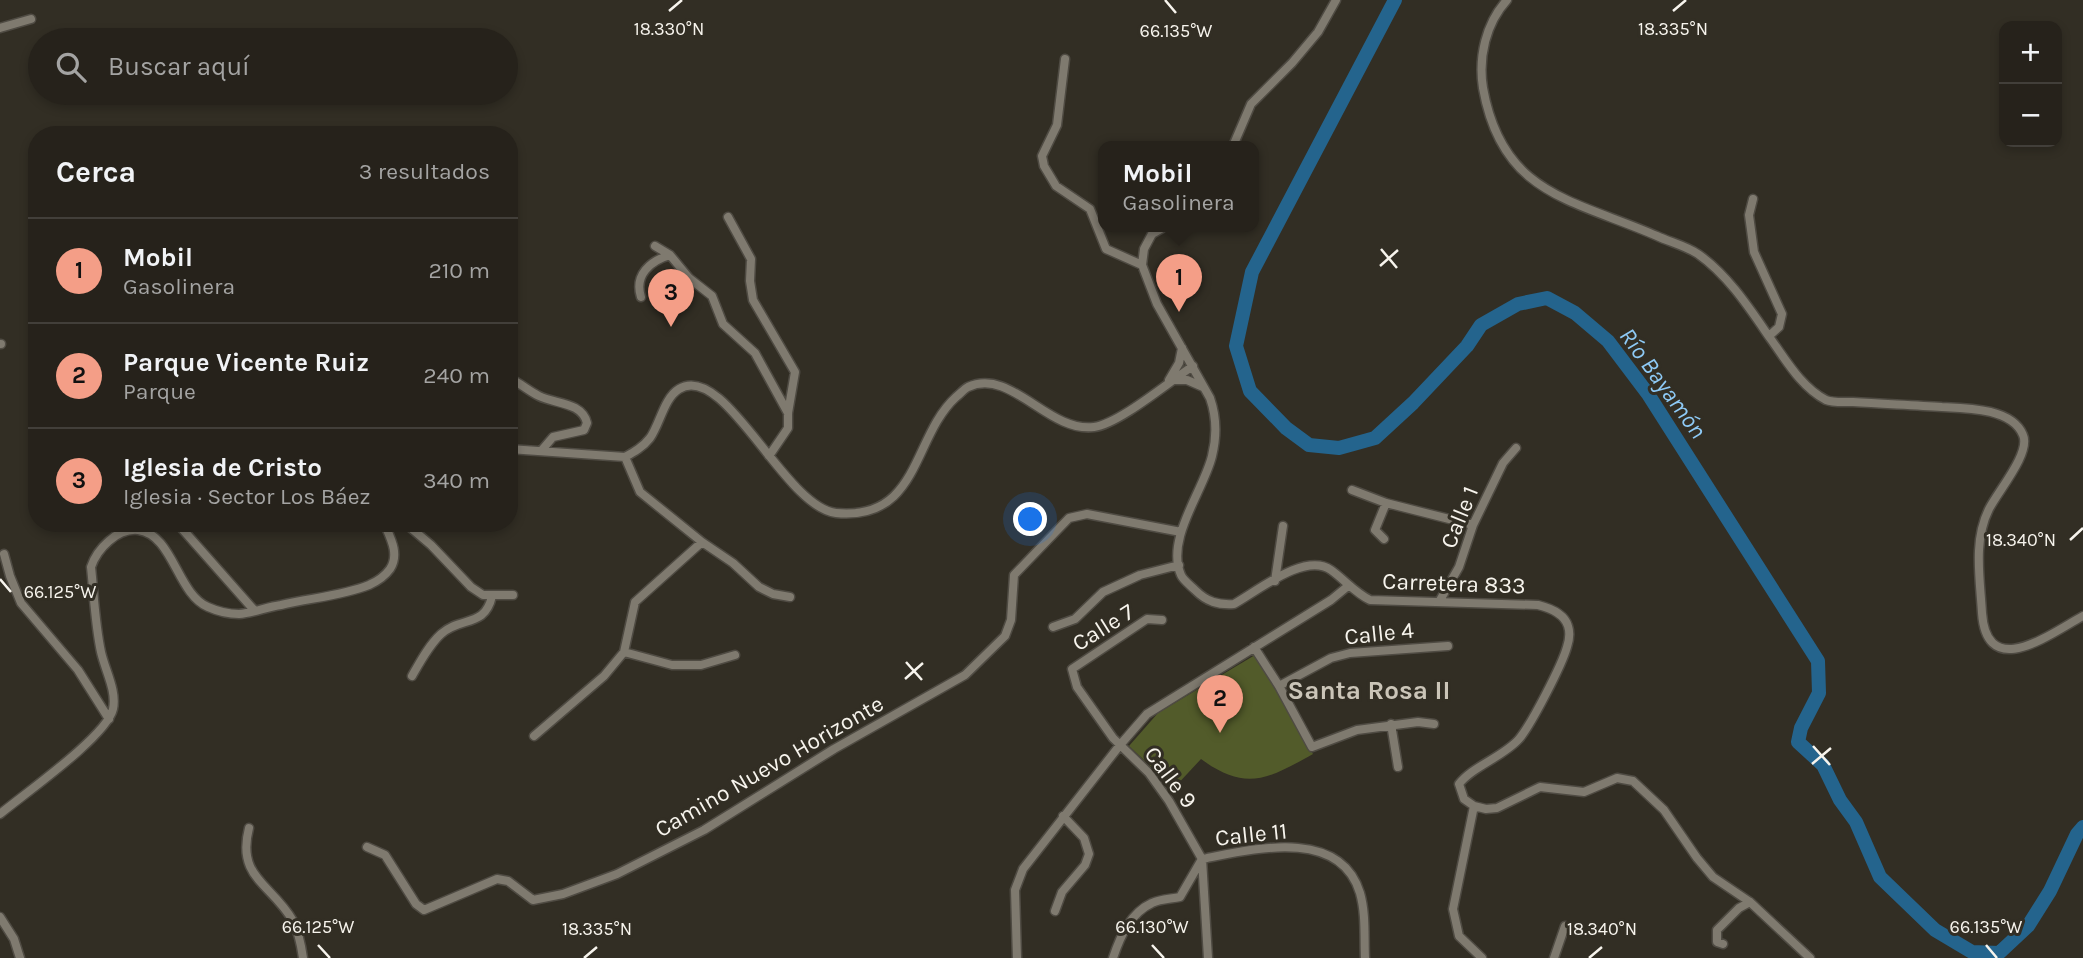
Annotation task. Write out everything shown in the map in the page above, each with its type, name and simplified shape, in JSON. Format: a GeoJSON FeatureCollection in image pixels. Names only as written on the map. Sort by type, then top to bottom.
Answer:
{"type":"FeatureCollection","features":[{"type":"Feature","properties":{"kind":"street"},"geometry":{"type":"LineString","coordinates":[[1235,141],[1251,104],[1318,32],[1336,0]]}},
{"type":"Feature","properties":{"kind":"street"},"geometry":{"type":"LineString","coordinates":[[1507,0],[1489,24],[1481,73],[1488,116],[1506,152],[1535,183],[1568,202],[1635,226],[1696,253],[1722,275],[1797,377],[1827,401],[1964,408],[2000,415],[2014,423],[2024,436],[2024,450],[1988,510],[1978,549],[1983,627],[1993,644],[2014,650],[2022,649],[2083,616]]}},
{"type":"Feature","properties":{"kind":"street"},"geometry":{"type":"LineString","coordinates":[[0,28],[31,19]]}},
{"type":"Feature","properties":{"kind":"street"},"geometry":{"type":"LineString","coordinates":[[1065,60],[1057,125],[1042,156],[1044,166],[1056,186],[1090,209],[1098,229]]}},
{"type":"Feature","properties":{"kind":"street"},"geometry":{"type":"LineString","coordinates":[[1753,199],[1749,215],[1754,252],[1782,314],[1779,327],[1769,336]]}},
{"type":"Feature","properties":{"kind":"street"},"geometry":{"type":"LineString","coordinates":[[728,217],[751,260],[753,300],[796,372],[788,413],[788,428],[769,456]]}},
{"type":"Feature","properties":{"kind":"street"},"geometry":{"type":"LineString","coordinates":[[1099,232],[1106,249],[1142,265]]}},
{"type":"Feature","properties":{"kind":"street"},"geometry":{"type":"LineString","coordinates":[[1053,627],[1075,619],[1103,592],[1140,575],[1179,565],[1177,554],[1181,533],[1212,458],[1215,413],[1193,366],[1157,304],[1142,265],[1144,249],[1156,232]]}},
{"type":"Feature","properties":{"kind":"street"},"geometry":{"type":"LineString","coordinates":[[655,246],[670,255],[689,278],[712,296],[723,324],[755,353],[788,413]]}},
{"type":"Feature","properties":{"kind":"street"},"geometry":{"type":"LineString","coordinates":[[641,297],[639,284],[642,273],[657,259],[670,255]]}},
{"type":"Feature","properties":{"kind":"street"},"geometry":{"type":"LineString","coordinates":[[1170,382],[1182,348]]}},
{"type":"Feature","properties":{"kind":"street"},"geometry":{"type":"LineString","coordinates":[[518,450],[625,457],[639,450],[650,438],[672,395],[679,389],[697,384],[722,399],[769,456],[819,507],[834,512],[861,511],[890,500],[906,484],[945,407],[967,387],[985,383],[1003,386],[1058,419],[1076,426],[1093,427],[1114,420],[1193,366]]}},
{"type":"Feature","properties":{"kind":"street"},"geometry":{"type":"LineString","coordinates":[[1170,382],[1187,380],[1204,387]]}},
{"type":"Feature","properties":{"kind":"street"},"geometry":{"type":"LineString","coordinates":[[518,384],[540,397],[574,407],[586,417],[584,429],[553,437],[541,451]]}},
{"type":"Feature","properties":{"kind":"street","name":"Calle 1"},"geometry":{"type":"LineString","coordinates":[[1439,602],[1459,567],[1473,525],[1503,463],[1516,448]]}},
{"type":"Feature","properties":{"kind":"street"},"geometry":{"type":"LineString","coordinates":[[625,457],[640,492],[702,542],[733,563],[759,587],[773,594],[790,597]]}},
{"type":"Feature","properties":{"kind":"street"},"geometry":{"type":"LineString","coordinates":[[1352,490],[1387,503],[1473,525]]}},
{"type":"Feature","properties":{"kind":"street"},"geometry":{"type":"LineString","coordinates":[[1384,539],[1375,530],[1387,503]]}},
{"type":"Feature","properties":{"kind":"street","name":"Camino Nuevo Horizonte"},"geometry":{"type":"LineString","coordinates":[[366,847],[386,855],[416,904],[424,910],[497,879],[508,881],[533,901],[563,894],[617,874],[704,830],[834,749],[965,675],[1005,636],[1011,620],[1014,575],[1069,518],[1087,514],[1181,533]]}},
{"type":"Feature","properties":{"kind":"street"},"geometry":{"type":"LineString","coordinates":[[1275,581],[1283,526]]}},
{"type":"Feature","properties":{"kind":"street"},"geometry":{"type":"LineString","coordinates":[[0,814],[76,752],[109,719],[113,709],[113,697],[101,652],[91,567],[95,555],[124,532]]}},
{"type":"Feature","properties":{"kind":"street"},"geometry":{"type":"LineString","coordinates":[[140,532],[153,537],[164,549],[198,601],[205,606],[240,614],[354,589],[381,579],[391,568],[395,557],[388,532]]}},
{"type":"Feature","properties":{"kind":"street"},"geometry":{"type":"LineString","coordinates":[[185,532],[254,610]]}},
{"type":"Feature","properties":{"kind":"street"},"geometry":{"type":"LineString","coordinates":[[415,532],[471,587],[483,595],[513,595]]}},
{"type":"Feature","properties":{"kind":"street"},"geometry":{"type":"LineString","coordinates":[[534,736],[604,676],[624,652],[635,602],[702,542]]}},
{"type":"Feature","properties":{"kind":"street"},"geometry":{"type":"LineString","coordinates":[[4,554],[21,603],[78,670],[109,719]]}},
{"type":"Feature","properties":{"kind":"street","name":"Carretera 833"},"geometry":{"type":"LineString","coordinates":[[1179,565],[1181,576],[1205,600],[1223,605],[1234,604],[1294,569],[1315,564],[1331,569],[1348,586],[1370,600],[1538,605],[1558,613],[1568,626],[1567,648],[1529,724],[1519,739],[1498,756],[1469,773],[1458,784],[1464,799],[1474,806]]}},
{"type":"Feature","properties":{"kind":"street"},"geometry":{"type":"LineString","coordinates":[[1017,958],[1015,890],[1023,869],[1147,714],[1331,600],[1348,586]]}},
{"type":"Feature","properties":{"kind":"street"},"geometry":{"type":"LineString","coordinates":[[412,676],[442,633],[483,615],[492,596]]}},
{"type":"Feature","properties":{"kind":"street","name":"Calle 7"},"geometry":{"type":"LineString","coordinates":[[1120,745],[1077,687],[1072,669],[1147,620],[1162,620]]}},
{"type":"Feature","properties":{"kind":"street","name":"Calle 4"},"geometry":{"type":"LineString","coordinates":[[1279,686],[1331,658],[1350,653],[1448,646]]}},
{"type":"Feature","properties":{"kind":"street"},"geometry":{"type":"LineString","coordinates":[[1254,647],[1312,747],[1357,730],[1391,724],[1434,724]]}},
{"type":"Feature","properties":{"kind":"street"},"geometry":{"type":"LineString","coordinates":[[624,652],[672,665],[701,665],[735,655]]}},
{"type":"Feature","properties":{"kind":"street"},"geometry":{"type":"LineString","coordinates":[[1391,724],[1398,767]]}},
{"type":"Feature","properties":{"kind":"street","name":"Calle 9"},"geometry":{"type":"LineString","coordinates":[[1120,745],[1149,773],[1163,792],[1202,859],[1208,958]]}},
{"type":"Feature","properties":{"kind":"street"},"geometry":{"type":"LineString","coordinates":[[1482,958],[1459,936],[1452,909],[1474,806],[1497,808],[1540,788],[1584,792],[1617,778],[1633,781],[1664,810],[1713,877],[1750,902],[1810,958]]}},
{"type":"Feature","properties":{"kind":"street"},"geometry":{"type":"LineString","coordinates":[[1055,911],[1062,892],[1085,866],[1089,854],[1084,838],[1063,816]]}},
{"type":"Feature","properties":{"kind":"street"},"geometry":{"type":"LineString","coordinates":[[248,828],[244,847],[248,866],[291,919],[300,937],[303,958]]}},
{"type":"Feature","properties":{"kind":"street","name":"Calle 11"},"geometry":{"type":"LineString","coordinates":[[1113,958],[1121,933],[1136,916],[1151,903],[1180,897],[1202,859],[1245,851],[1304,848],[1320,851],[1346,868],[1360,894],[1365,924],[1365,958]]}},
{"type":"Feature","properties":{"kind":"street"},"geometry":{"type":"LineString","coordinates":[[1723,944],[1717,942],[1717,930],[1739,908],[1750,902]]}},
{"type":"Feature","properties":{"kind":"street"},"geometry":{"type":"LineString","coordinates":[[0,917],[14,939],[20,958]]}},
{"type":"Feature","properties":{"kind":"street"},"geometry":{"type":"LineString","coordinates":[[1554,958],[1565,926]]}},
{"type":"Feature","properties":{"kind":"green space"},"geometry":{"type":"Polygon","coordinates":[[[1255,655],[1313,754],[1270,775],[1244,779],[1231,776],[1201,759],[1174,788],[1129,746],[1158,713],[1255,655]]]}},
{"type":"Feature","properties":{"kind":"waterway","name":"Río Bayamón"},"geometry":{"type":"LineString","coordinates":[[1395,0],[1252,272],[1236,346],[1250,391],[1286,428],[1309,445],[1339,448],[1375,438],[1413,403],[1467,346],[1481,325],[1518,304],[1547,298],[1575,313],[1608,341],[1648,394],[1818,661],[1819,693],[1801,728],[1798,742],[1823,765],[1840,800],[1856,822],[1880,877],[1935,930],[1972,952],[1999,953],[2028,926],[2050,891],[2077,834],[2083,827]]}},
{"type":"Feature","properties":{"kind":"place","name":"Mobil"},"geometry":{"type":"Point","coordinates":[1179,312]}},
{"type":"Feature","properties":{"kind":"place","name":"Iglesia de Cristo"},"geometry":{"type":"Point","coordinates":[671,327]}},
{"type":"Feature","properties":{"kind":"place","name":"Parque Vicente Ruiz"},"geometry":{"type":"Point","coordinates":[1220,733]}},
{"type":"Feature","properties":{"kind":"district","name":"Santa Rosa II"},"geometry":{"type":"Point","coordinates":[1369,690]}}]}
